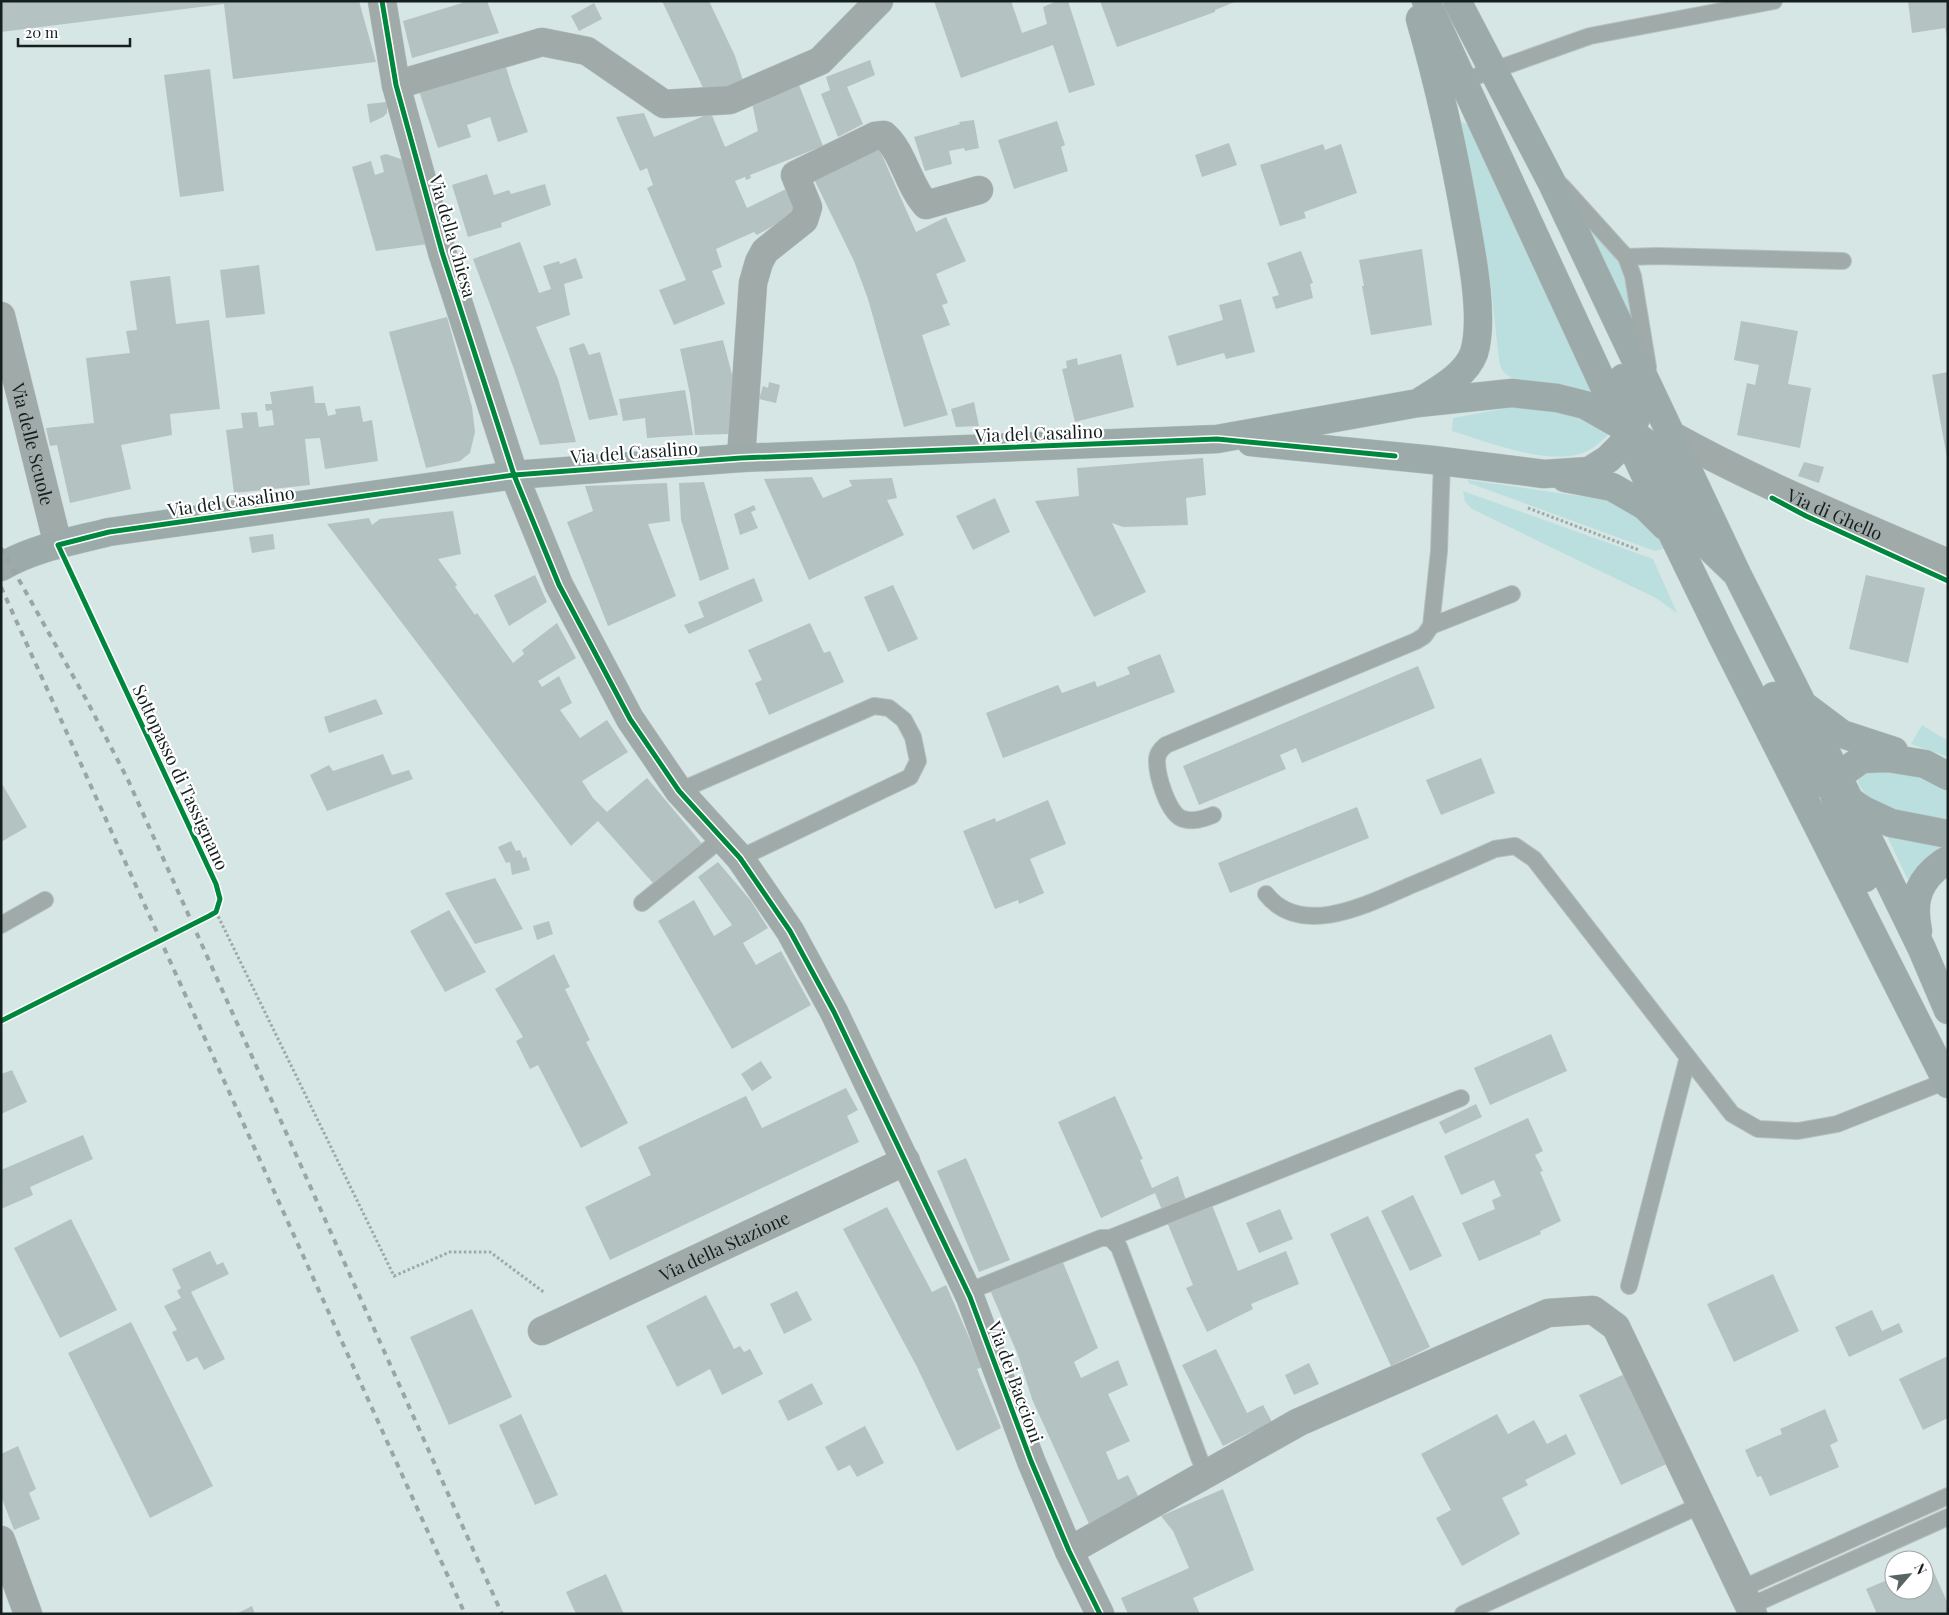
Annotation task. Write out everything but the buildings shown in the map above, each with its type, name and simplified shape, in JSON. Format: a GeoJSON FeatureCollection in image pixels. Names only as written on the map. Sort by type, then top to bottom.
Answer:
{"type":"FeatureCollection","features":[{"type":"Feature","properties":{"kind":"street","name":"Via della Chiesa"},"geometry":{"type":"LineString","coordinates":[[382,1],[396,85],[442,252],[514,475],[559,585],[630,719],[679,791],[722,838]]}},
{"type":"Feature","properties":{"kind":"street"},"geometry":{"type":"LineString","coordinates":[[396,85],[542,42],[587,51],[664,104],[730,100],[820,61],[880,1]]}},
{"type":"Feature","properties":{"kind":"street"},"geometry":{"type":"LineString","coordinates":[[1415,1],[1453,148],[1474,268],[1478,322],[1474,353],[1460,374],[1418,403]]}},
{"type":"Feature","properties":{"kind":"street"},"geometry":{"type":"LineString","coordinates":[[1426,1],[1627,431],[1672,533],[1944,1077]]}},
{"type":"Feature","properties":{"kind":"street"},"geometry":{"type":"LineString","coordinates":[[1457,1],[1547,174],[1736,574],[1803,705],[1840,789],[1922,949],[1948,1010]]}},
{"type":"Feature","properties":{"kind":"street"},"geometry":{"type":"LineString","coordinates":[[741,458],[753,283],[759,262],[765,251],[804,220],[808,207],[795,174],[875,136],[884,135],[892,142],[918,196],[926,205],[979,190]]}},
{"type":"Feature","properties":{"kind":"street"},"geometry":{"type":"LineString","coordinates":[[1544,474],[1589,471],[1608,459],[1620,447],[1639,411],[1594,314],[1547,174]]}},
{"type":"Feature","properties":{"kind":"street","name":"Via delle Scuole"},"geometry":{"type":"LineString","coordinates":[[1,316],[58,545]]}},
{"type":"Feature","properties":{"kind":"street"},"geometry":{"type":"LineString","coordinates":[[1217,439],[1418,403],[1512,393],[1548,397],[1585,405],[1656,450],[1691,524],[1709,547],[1736,574]]}},
{"type":"Feature","properties":{"kind":"street","name":"Via di Ghello"},"geometry":{"type":"LineString","coordinates":[[1671,435],[1760,479],[1948,563]]}},
{"type":"Feature","properties":{"kind":"street"},"geometry":{"type":"LineString","coordinates":[[1217,439],[1442,461],[1544,474],[1612,487],[1645,506],[1672,533]]}},
{"type":"Feature","properties":{"kind":"street","name":"Via del Casalino"},"geometry":{"type":"LineString","coordinates":[[1,567],[9,562],[58,545],[109,532],[514,475],[741,458],[1217,439]]}},
{"type":"Feature","properties":{"kind":"street"},"geometry":{"type":"LineString","coordinates":[[1735,658],[1775,697],[1816,778],[1840,789],[1863,810],[1891,823],[1948,834]]}},
{"type":"Feature","properties":{"kind":"street"},"geometry":{"type":"LineString","coordinates":[[1803,705],[1842,734],[1937,770]]}},
{"type":"Feature","properties":{"kind":"street"},"geometry":{"type":"LineString","coordinates":[[1937,770],[1888,758],[1862,759],[1840,789],[1850,848],[1894,940],[1944,1077]]}},
{"type":"Feature","properties":{"kind":"street","name":"Via dei Baccioni"},"geometry":{"type":"LineString","coordinates":[[722,838],[740,858],[790,931],[834,1012],[967,1292],[1027,1451],[1069,1551],[1100,1614]]}},
{"type":"Feature","properties":{"kind":"street"},"geometry":{"type":"LineString","coordinates":[[1922,949],[1914,913],[1915,900],[1920,886],[1930,873],[1948,860]]}},
{"type":"Feature","properties":{"kind":"street","name":"Via della Stazione"},"geometry":{"type":"LineString","coordinates":[[542,1331],[906,1161]]}},
{"type":"Feature","properties":{"kind":"street"},"geometry":{"type":"LineString","coordinates":[[1069,1551],[1299,1422],[1548,1313],[1593,1310],[1616,1328],[1748,1603]]}},
{"type":"Feature","properties":{"kind":"street"},"geometry":{"type":"LineString","coordinates":[[1,1540],[28,1614]]}},
{"type":"Feature","properties":{"kind":"lane"},"geometry":{"type":"LineString","coordinates":[[1463,81],[1590,36],[1774,1]]}},
{"type":"Feature","properties":{"kind":"lane"},"geometry":{"type":"LineString","coordinates":[[1547,174],[1626,257],[1633,276],[1652,396]]}},
{"type":"Feature","properties":{"kind":"lane"},"geometry":{"type":"LineString","coordinates":[[1626,257],[1658,256],[1843,261]]}},
{"type":"Feature","properties":{"kind":"lane"},"geometry":{"type":"LineString","coordinates":[[1213,816],[1197,821],[1181,818],[1171,810],[1159,778],[1157,760],[1159,750],[1174,741],[1416,641],[1424,636],[1431,626],[1439,551],[1442,461]]}},
{"type":"Feature","properties":{"kind":"lane"},"geometry":{"type":"LineString","coordinates":[[1431,626],[1512,594]]}},
{"type":"Feature","properties":{"kind":"lane"},"geometry":{"type":"LineString","coordinates":[[679,791],[874,706],[889,708],[904,720],[913,737],[918,761],[910,778],[740,858]]}},
{"type":"Feature","properties":{"kind":"lane"},"geometry":{"type":"LineString","coordinates":[[642,903],[722,838]]}},
{"type":"Feature","properties":{"kind":"lane"},"geometry":{"type":"LineString","coordinates":[[1266,894],[1273,903],[1289,913],[1318,916],[1351,910],[1495,849],[1515,846],[1534,859],[1732,1114],[1758,1129],[1798,1131],[1837,1124],[1944,1077]]}},
{"type":"Feature","properties":{"kind":"lane"},"geometry":{"type":"LineString","coordinates":[[1,925],[45,900]]}},
{"type":"Feature","properties":{"kind":"lane"},"geometry":{"type":"LineString","coordinates":[[1629,1286],[1688,1057]]}},
{"type":"Feature","properties":{"kind":"lane"},"geometry":{"type":"LineString","coordinates":[[967,1292],[1101,1238],[1110,1238],[1460,1098]]}},
{"type":"Feature","properties":{"kind":"lane"},"geometry":{"type":"LineString","coordinates":[[1110,1238],[1119,1247],[1200,1460]]}},
{"type":"Feature","properties":{"kind":"lane"},"geometry":{"type":"LineString","coordinates":[[1748,1603],[1948,1496]]}},
{"type":"Feature","properties":{"kind":"lane"},"geometry":{"type":"LineString","coordinates":[[1463,1614],[1701,1505]]}},
{"type":"Feature","properties":{"kind":"lane"},"geometry":{"type":"LineString","coordinates":[[1748,1603],[1948,1517]]}},
{"type":"Feature","properties":{"kind":"path"},"geometry":{"type":"LineString","coordinates":[[1526,507],[1648,553]]}},
{"type":"Feature","properties":{"kind":"path"},"geometry":{"type":"LineString","coordinates":[[209,916],[216,912],[218,906]]}},
{"type":"Feature","properties":{"kind":"path"},"geometry":{"type":"LineString","coordinates":[[216,912],[394,1276],[450,1252],[490,1252],[575,1316]]}},
{"type":"Feature","properties":{"kind":"shaded area"},"geometry":{"type":"Polygon","coordinates":[[[1461,122],[1468,124],[1601,401],[1573,389],[1513,378],[1502,369],[1499,360],[1490,278],[1458,127],[1461,122]]]}},
{"type":"Feature","properties":{"kind":"shaded area"},"geometry":{"type":"Polygon","coordinates":[[[1586,223],[1619,258],[1632,310],[1630,323],[1586,223]]]}},
{"type":"Feature","properties":{"kind":"shaded area"},"geometry":{"type":"Polygon","coordinates":[[[1529,407],[1585,420],[1609,434],[1591,449],[1577,455],[1560,457],[1522,452],[1452,431],[1453,418],[1508,408],[1529,407]]]}},
{"type":"Feature","properties":{"kind":"shaded area"},"geometry":{"type":"Polygon","coordinates":[[[1468,480],[1614,501],[1642,521],[1665,548],[1655,551],[1469,483],[1468,480]]]}},
{"type":"Feature","properties":{"kind":"shaded area"},"geometry":{"type":"Polygon","coordinates":[[[1463,491],[1653,559],[1677,613],[1656,598],[1472,509],[1465,502],[1463,491]]]}},
{"type":"Feature","properties":{"kind":"shaded area"},"geometry":{"type":"Polygon","coordinates":[[[1922,725],[1948,741],[1948,757],[1911,744],[1922,725]]]}},
{"type":"Feature","properties":{"kind":"shaded area"},"geometry":{"type":"Polygon","coordinates":[[[1869,769],[1919,777],[1948,789],[1948,819],[1909,813],[1882,805],[1862,790],[1857,779],[1869,769]]]}},
{"type":"Feature","properties":{"kind":"shaded area"},"geometry":{"type":"Polygon","coordinates":[[[1886,834],[1947,848],[1909,882],[1886,834]]]}},
{"type":"Feature","properties":{"kind":"railway"},"geometry":{"type":"LineString","coordinates":[[1,548],[86,699],[128,780],[502,1614]]}},
{"type":"Feature","properties":{"kind":"railway"},"geometry":{"type":"LineString","coordinates":[[1,587],[465,1614]]}},
{"type":"Feature","properties":{"kind":"cycle path"},"geometry":{"type":"LineString","coordinates":[[382,1],[396,85],[442,252],[514,475],[559,585],[630,719],[679,791],[740,858],[790,931],[834,1012],[970,1297],[1031,1461],[1069,1551],[1100,1614]]}},
{"type":"Feature","properties":{"kind":"cycle path","name":"Sottopasso di Tassignano"},"geometry":{"type":"LineString","coordinates":[[1,1021],[209,916],[216,912],[220,899],[216,884],[58,545],[109,532],[514,475],[741,458],[1217,439],[1395,456]]}},
{"type":"Feature","properties":{"kind":"cycle path"},"geometry":{"type":"LineString","coordinates":[[1772,498],[1806,516],[1948,581]]}}]}
